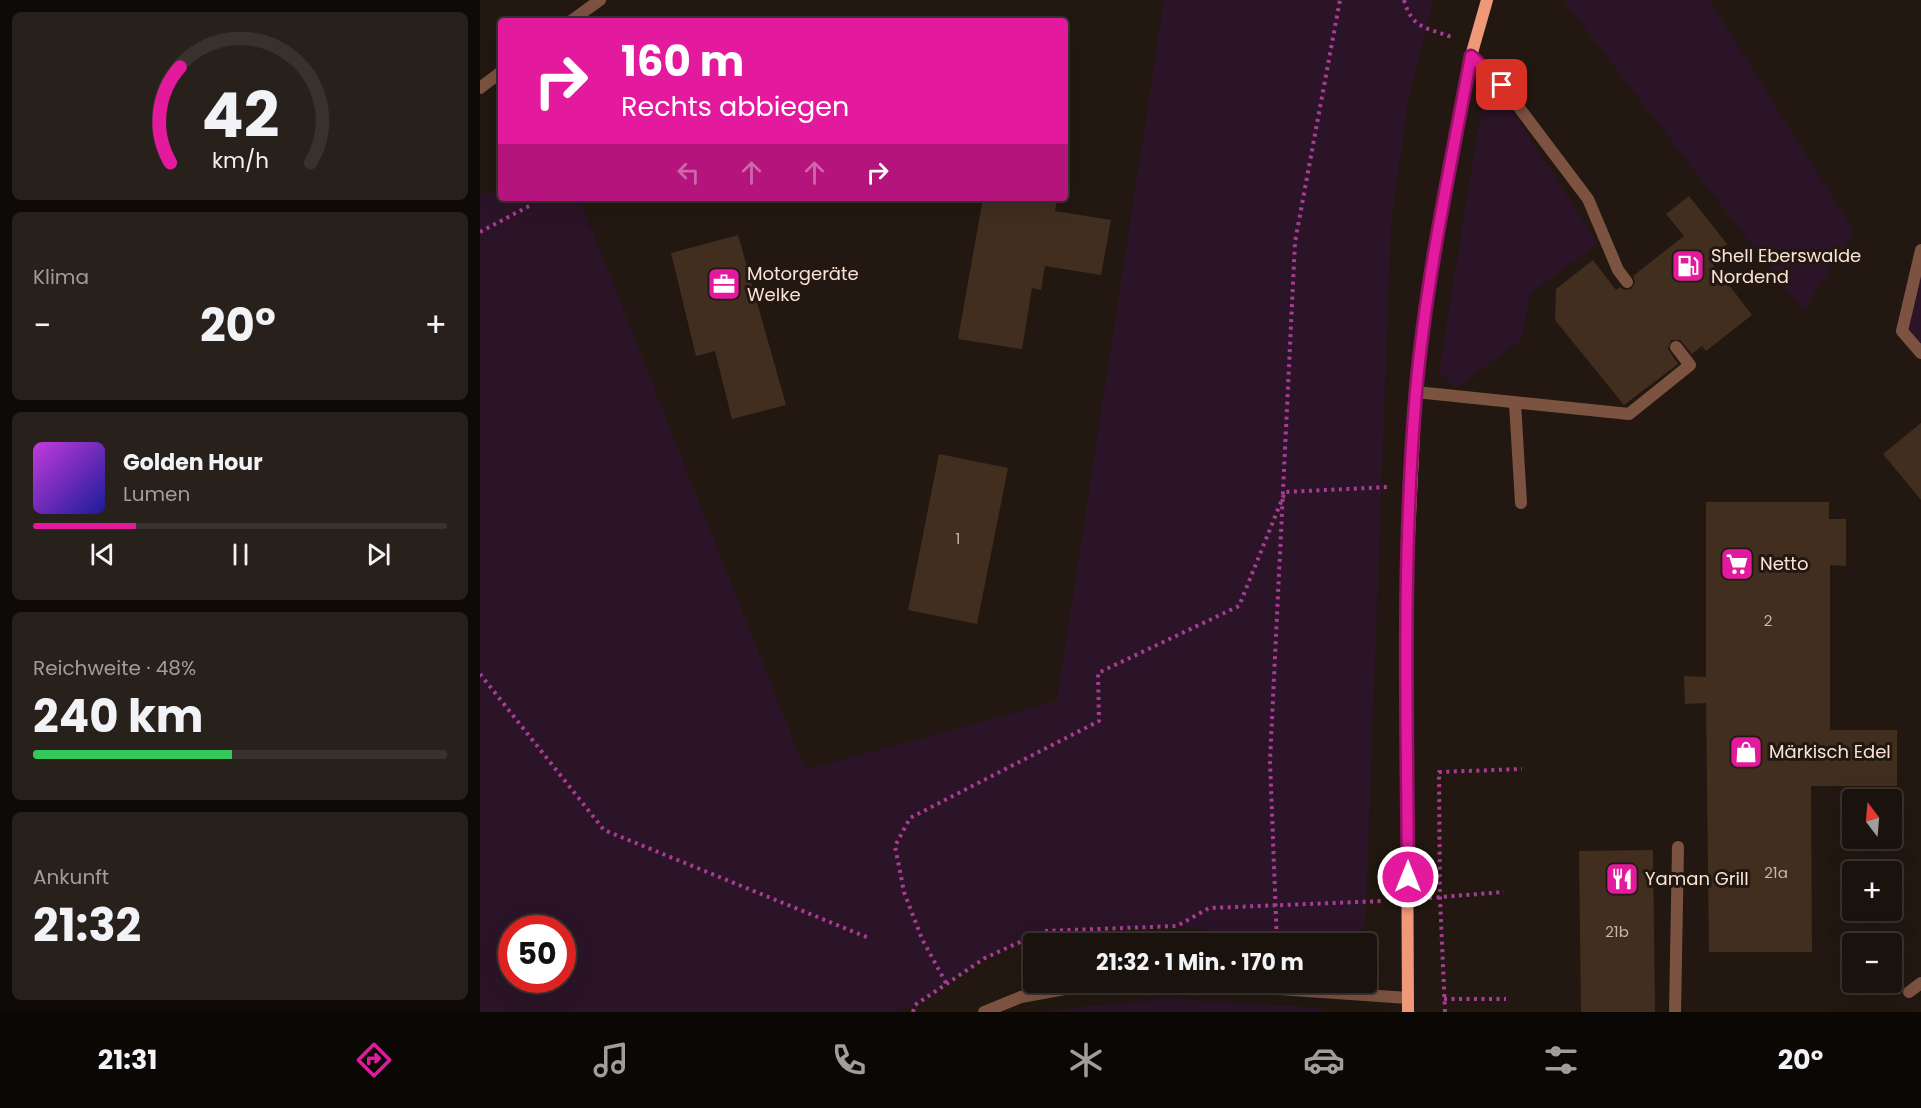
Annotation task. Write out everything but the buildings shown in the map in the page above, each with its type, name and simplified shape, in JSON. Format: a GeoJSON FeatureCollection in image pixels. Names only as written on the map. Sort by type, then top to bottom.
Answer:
{"type":"FeatureCollection","features":[{"type":"Feature","properties":{"kind":"main road"},"geometry":{"type":"LineString","coordinates":[[1408,1012],[1406,598],[1416,392],[1429,283],[1471,56],[1487,0]]}},
{"type":"Feature","properties":{"kind":"street"},"geometry":{"type":"LineString","coordinates":[[575,18],[600,0]]}},
{"type":"Feature","properties":{"kind":"street"},"geometry":{"type":"LineString","coordinates":[[1471,56],[1502,85],[1588,199],[1618,270],[1627,282]]}},
{"type":"Feature","properties":{"kind":"street"},"geometry":{"type":"LineString","coordinates":[[480,88],[498,74]]}},
{"type":"Feature","properties":{"kind":"street"},"geometry":{"type":"LineString","coordinates":[[1921,250],[1902,331],[1921,353]]}},
{"type":"Feature","properties":{"kind":"street"},"geometry":{"type":"LineString","coordinates":[[1416,392],[1629,414],[1690,365],[1676,347]]}},
{"type":"Feature","properties":{"kind":"street"},"geometry":{"type":"LineString","coordinates":[[1515,403],[1521,503]]}},
{"type":"Feature","properties":{"kind":"street"},"geometry":{"type":"LineString","coordinates":[[1675,1012],[1678,847]]}},
{"type":"Feature","properties":{"kind":"street"},"geometry":{"type":"LineString","coordinates":[[1909,992],[1921,983]]}},
{"type":"Feature","properties":{"kind":"street"},"geometry":{"type":"LineString","coordinates":[[984,1012],[1021,997],[1076,987],[1279,988],[1408,998]]}},
{"type":"Feature","properties":{"kind":"path"},"geometry":{"type":"LineString","coordinates":[[1277,933],[1270,761],[1285,492],[1295,242],[1340,0]]}},
{"type":"Feature","properties":{"kind":"path"},"geometry":{"type":"LineString","coordinates":[[1404,0],[1410,18],[1417,25],[1450,37],[1471,56]]}},
{"type":"Feature","properties":{"kind":"path"},"geometry":{"type":"LineString","coordinates":[[480,232],[531,205]]}},
{"type":"Feature","properties":{"kind":"path"},"geometry":{"type":"LineString","coordinates":[[1285,492],[1412,486]]}},
{"type":"Feature","properties":{"kind":"path"},"geometry":{"type":"LineString","coordinates":[[946,983],[922,939],[904,892],[895,846],[910,818],[1099,721],[1098,673],[1239,606],[1285,492]]}},
{"type":"Feature","properties":{"kind":"path"},"geometry":{"type":"LineString","coordinates":[[480,674],[604,830],[870,938]]}},
{"type":"Feature","properties":{"kind":"path"},"geometry":{"type":"LineString","coordinates":[[1445,1012],[1440,897],[1439,772],[1522,769]]}},
{"type":"Feature","properties":{"kind":"path"},"geometry":{"type":"LineString","coordinates":[[914,1012],[915,1005],[985,958],[1044,931],[1177,926],[1209,908],[1276,905]]}},
{"type":"Feature","properties":{"kind":"path"},"geometry":{"type":"LineString","coordinates":[[1444,999],[1506,999]]}},
{"type":"Feature","properties":{"kind":"shaded area"},"geometry":{"type":"Polygon","coordinates":[[[1164,0],[1434,0],[1409,95],[1391,222],[1365,929],[1357,933],[1228,933],[1177,926],[1023,933],[1023,941],[985,958],[915,1005],[895,1012],[480,1012],[480,193],[498,193],[498,201],[580,201],[805,770],[1057,701],[1164,0]]]}},
{"type":"Feature","properties":{"kind":"shaded area"},"geometry":{"type":"Polygon","coordinates":[[[1563,0],[1709,0],[1854,232],[1803,311],[1563,0]]]}},
{"type":"Feature","properties":{"kind":"shaded area"},"geometry":{"type":"Polygon","coordinates":[[[1499,97],[1508,104],[1598,244],[1530,294],[1521,340],[1456,388],[1439,372],[1482,105],[1499,97]]]}},
{"type":"Feature","properties":{"kind":"shaded area"},"geometry":{"type":"Polygon","coordinates":[[[1921,250],[1921,349],[1902,331],[1921,250]]]}},
{"type":"Feature","properties":{"kind":"shaded area"},"geometry":{"type":"Polygon","coordinates":[[[1167,998],[1319,1008],[1327,1012],[1040,1012],[1167,998]]]}},
{"type":"Feature","properties":{"kind":"place","name":"Shell Eberswalde Nordend"},"geometry":{"type":"Point","coordinates":[1688,266]}},
{"type":"Feature","properties":{"kind":"place","name":"Motorgeräte Welke"},"geometry":{"type":"Point","coordinates":[724,284]}},
{"type":"Feature","properties":{"kind":"place","name":"Netto"},"geometry":{"type":"Point","coordinates":[1737,564]}},
{"type":"Feature","properties":{"kind":"place","name":"Märkisch Edel"},"geometry":{"type":"Point","coordinates":[1746,752]}},
{"type":"Feature","properties":{"kind":"place","name":"Yaman Grill"},"geometry":{"type":"Point","coordinates":[1622,879]}},
{"type":"Feature","properties":{"kind":"route"},"geometry":{"type":"LineString","coordinates":[[1408,877],[1406,598],[1416,392],[1429,283],[1471,56],[1502,85]]}}]}
